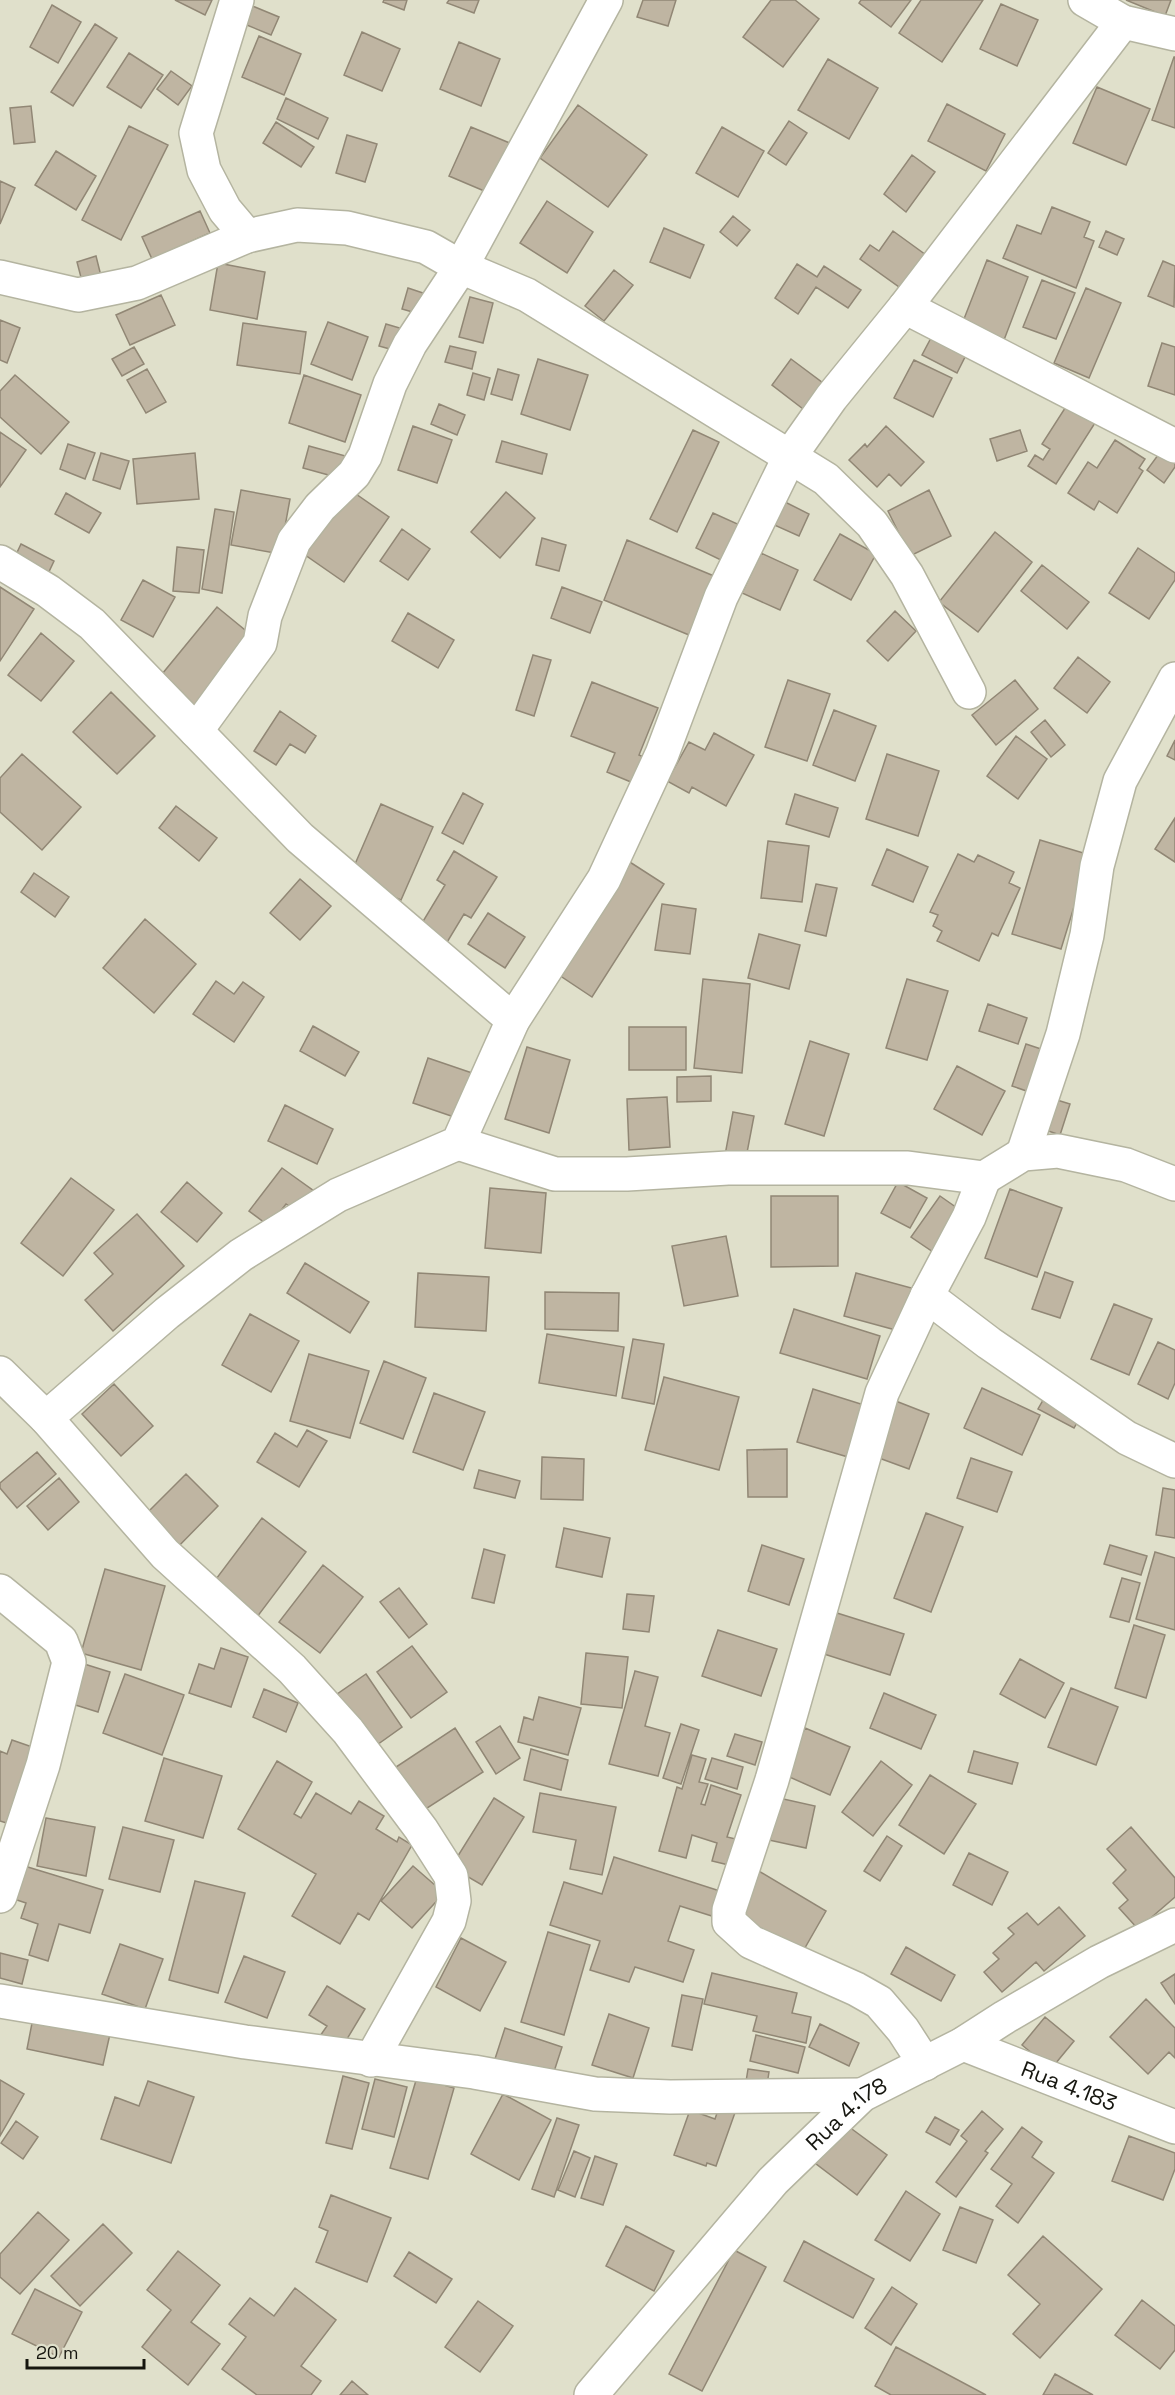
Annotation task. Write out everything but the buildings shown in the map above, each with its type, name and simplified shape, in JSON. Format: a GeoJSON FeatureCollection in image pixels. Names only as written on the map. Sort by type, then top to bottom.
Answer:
{"type":"FeatureCollection","features":[{"type":"Feature","properties":{"kind":"street"},"geometry":{"type":"LineString","coordinates":[[237,0],[196,133],[204,170],[225,210],[247,236]]}},
{"type":"Feature","properties":{"kind":"street"},"geometry":{"type":"LineString","coordinates":[[196,731],[260,643],[265,616],[294,540],[320,507],[354,474],[365,456],[390,384],[410,344],[461,267],[606,0]]}},
{"type":"Feature","properties":{"kind":"street"},"geometry":{"type":"LineString","coordinates":[[1085,0],[1123,22],[1175,34]]}},
{"type":"Feature","properties":{"kind":"street"},"geometry":{"type":"LineString","coordinates":[[458,1143],[513,1020],[604,879],[662,754],[721,597],[790,456],[831,398],[905,307],[1123,22]]}},
{"type":"Feature","properties":{"kind":"street"},"geometry":{"type":"LineString","coordinates":[[0,277],[78,295],[137,283],[247,236],[297,225],[348,228],[426,247],[461,267],[527,295],[826,479],[872,524],[907,575],[969,692]]}},
{"type":"Feature","properties":{"kind":"street"},"geometry":{"type":"LineString","coordinates":[[905,307],[1175,446]]}},
{"type":"Feature","properties":{"kind":"street"},"geometry":{"type":"LineString","coordinates":[[0,562],[48,591],[92,624],[300,838],[513,1020]]}},
{"type":"Feature","properties":{"kind":"street"},"geometry":{"type":"LineString","coordinates":[[1023,1154],[1063,1034],[1087,935],[1097,866],[1120,781],[1175,678]]}},
{"type":"Feature","properties":{"kind":"street"},"geometry":{"type":"LineString","coordinates":[[46,1418],[167,1313],[241,1255],[338,1195],[458,1143],[555,1174],[627,1174],[728,1168],[908,1168],[984,1178]]}},
{"type":"Feature","properties":{"kind":"street"},"geometry":{"type":"LineString","coordinates":[[925,2064],[903,2030],[879,2002],[856,1989],[751,1942],[729,1922],[729,1910],[772,1780],[882,1393],[927,1296],[969,1217],[984,1178],[1023,1154],[1058,1151],[1126,1165],[1175,1184]]}},
{"type":"Feature","properties":{"kind":"street"},"geometry":{"type":"LineString","coordinates":[[927,1296],[988,1342],[1127,1438],[1175,1461]]}},
{"type":"Feature","properties":{"kind":"street"},"geometry":{"type":"LineString","coordinates":[[0,1373],[46,1418],[165,1554],[319,1696],[388,1785],[451,1876],[454,1901],[449,1921],[371,2060]]}},
{"type":"Feature","properties":{"kind":"street"},"geometry":{"type":"LineString","coordinates":[[0,1591],[61,1641],[69,1662],[43,1765],[0,1896]]}},
{"type":"Feature","properties":{"kind":"street","name":"Rua 4.178"},"geometry":{"type":"LineString","coordinates":[[591,2395],[773,2181],[862,2095],[963,2044],[1099,1962],[1175,1925]]}},
{"type":"Feature","properties":{"kind":"street"},"geometry":{"type":"LineString","coordinates":[[0,2001],[108,2020],[371,2060],[474,2072],[595,2094],[670,2097],[862,2095]]}},
{"type":"Feature","properties":{"kind":"street","name":"Rua 4.183"},"geometry":{"type":"LineString","coordinates":[[963,2044],[1175,2127]]}}]}
